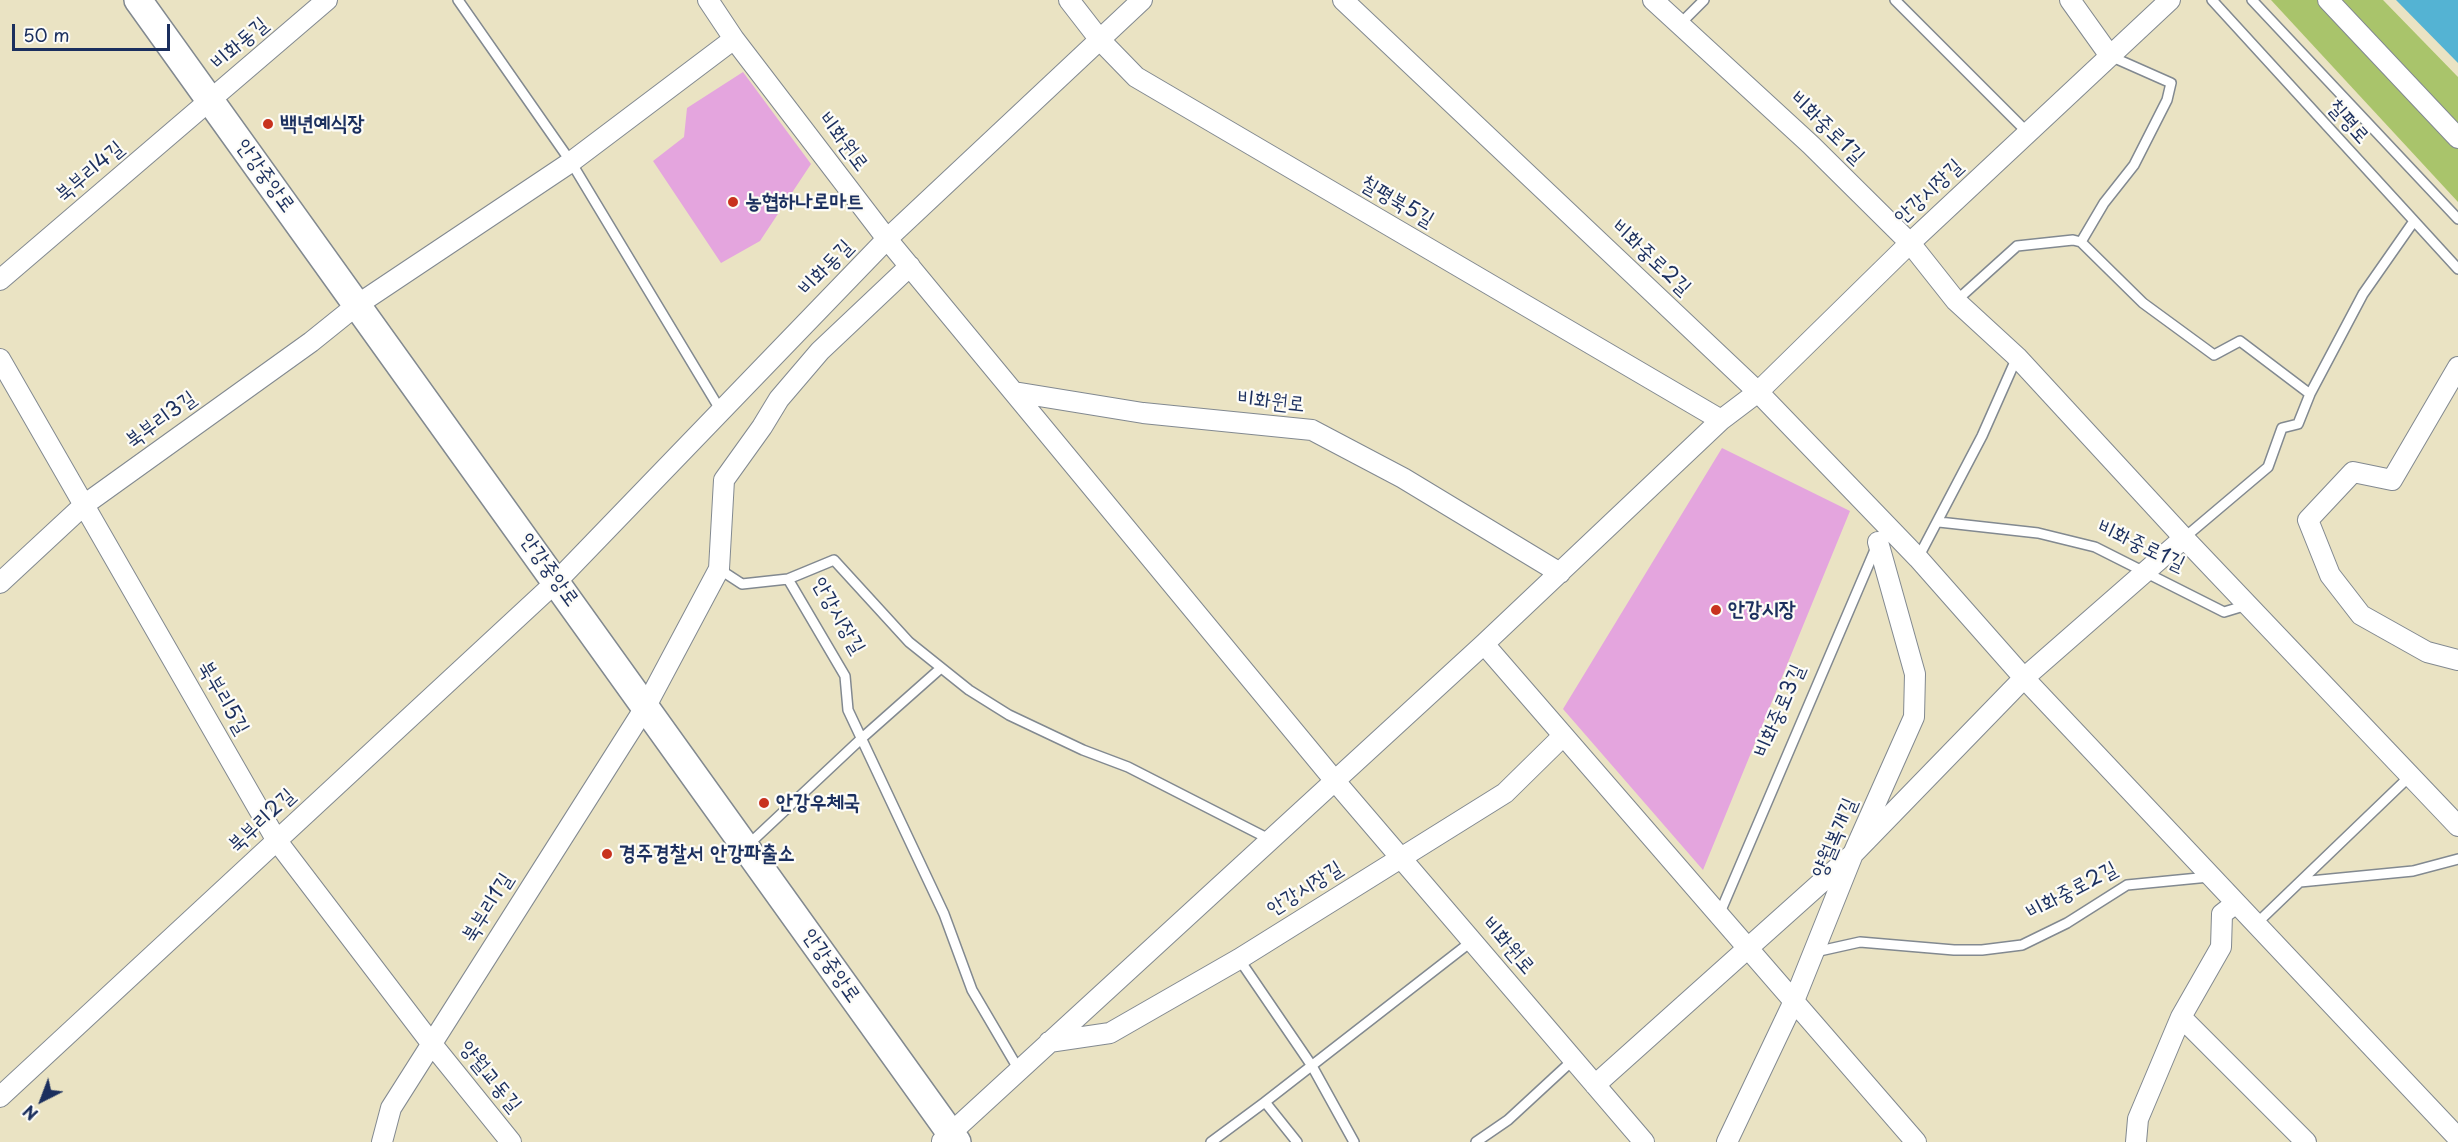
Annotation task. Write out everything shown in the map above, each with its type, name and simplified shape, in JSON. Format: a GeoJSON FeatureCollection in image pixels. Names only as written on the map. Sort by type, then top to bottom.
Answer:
{"type":"FeatureCollection","features":[{"type":"Feature","properties":{"kind":"main road","name":"안강중앙로"},"geometry":{"type":"LineString","coordinates":[[138,0],[557,581],[949,1139]]}},
{"type":"Feature","properties":{"kind":"street","name":"비화동길"},"geometry":{"type":"LineString","coordinates":[[211,101],[327,0]]}},
{"type":"Feature","properties":{"kind":"street","name":"비화원로"},"geometry":{"type":"LineString","coordinates":[[708,0],[734,39],[909,266],[1335,781],[1644,1142]]}},
{"type":"Feature","properties":{"kind":"street","name":"칠평북5길"},"geometry":{"type":"LineString","coordinates":[[1069,0],[1100,40],[1136,77],[1721,420]]}},
{"type":"Feature","properties":{"kind":"street","name":"비화동길"},"geometry":{"type":"LineString","coordinates":[[557,581],[887,239],[1142,0]]}},
{"type":"Feature","properties":{"kind":"street","name":"비화중로2길"},"geometry":{"type":"LineString","coordinates":[[1343,0],[1758,392],[1881,533],[1918,558],[2024,678],[2458,1138]]}},
{"type":"Feature","properties":{"kind":"street","name":"비화중로1길"},"geometry":{"type":"LineString","coordinates":[[1653,0],[1811,145],[1910,243],[1956,302],[2016,357],[2247,605],[2458,825]]}},
{"type":"Feature","properties":{"kind":"street"},"geometry":{"type":"LineString","coordinates":[[2070,0],[2110,56]]}},
{"type":"Feature","properties":{"kind":"street","name":"안강시장길"},"geometry":{"type":"LineString","coordinates":[[1721,420],[1758,392],[1910,243],[2170,0]]}},
{"type":"Feature","properties":{"kind":"street"},"geometry":{"type":"LineString","coordinates":[[2328,0],[2458,138]]}},
{"type":"Feature","properties":{"kind":"street"},"geometry":{"type":"LineString","coordinates":[[357,305],[571,162],[734,39]]}},
{"type":"Feature","properties":{"kind":"street","name":"북부리4길"},"geometry":{"type":"LineString","coordinates":[[0,280],[211,101]]}},
{"type":"Feature","properties":{"kind":"street"},"geometry":{"type":"LineString","coordinates":[[645,706],[719,569],[724,480],[779,399],[820,351],[909,266]]}},
{"type":"Feature","properties":{"kind":"street","name":"북부리3길"},"geometry":{"type":"LineString","coordinates":[[0,583],[84,505],[311,342],[357,305]]}},
{"type":"Feature","properties":{"kind":"street","name":"북부리5길"},"geometry":{"type":"LineString","coordinates":[[0,359],[277,841],[431,1043]]}},
{"type":"Feature","properties":{"kind":"street"},"geometry":{"type":"LineString","coordinates":[[2458,367],[2392,480],[2353,472],[2308,520],[2330,575],[2361,615],[2427,652],[2458,660]]}},
{"type":"Feature","properties":{"kind":"street","name":"비화원로"},"geometry":{"type":"LineString","coordinates":[[1014,392],[1143,413],[1312,430],[1403,478],[1560,573]]}},
{"type":"Feature","properties":{"kind":"street"},"geometry":{"type":"LineString","coordinates":[[949,1139],[1049,1042],[1484,644],[1721,420]]}},
{"type":"Feature","properties":{"kind":"street","name":"양월복개길"},"geometry":{"type":"LineString","coordinates":[[1727,1142],[1794,1001],[1853,854],[1914,717],[1916,674],[1881,533]]}},
{"type":"Feature","properties":{"kind":"street"},"geometry":{"type":"LineString","coordinates":[[1595,1085],[1853,854],[2024,678],[2184,538]]}},
{"type":"Feature","properties":{"kind":"street","name":"북부리2길"},"geometry":{"type":"LineString","coordinates":[[0,1097],[557,581]]}},
{"type":"Feature","properties":{"kind":"street"},"geometry":{"type":"LineString","coordinates":[[1484,644],[1916,1142]]}},
{"type":"Feature","properties":{"kind":"street","name":"북부리1길"},"geometry":{"type":"LineString","coordinates":[[382,1142],[391,1108],[645,706]]}},
{"type":"Feature","properties":{"kind":"street","name":"안강시장길"},"geometry":{"type":"LineString","coordinates":[[1049,1042],[1110,1033],[1239,959],[1505,793],[1563,736]]}},
{"type":"Feature","properties":{"kind":"street"},"geometry":{"type":"LineString","coordinates":[[2136,1142],[2138,1119],[2181,1017],[2221,948],[2222,914],[2236,903]]}},
{"type":"Feature","properties":{"kind":"street"},"geometry":{"type":"LineString","coordinates":[[2181,1017],[2306,1142]]}},
{"type":"Feature","properties":{"kind":"street","name":"양월교동길"},"geometry":{"type":"LineString","coordinates":[[431,1043],[511,1142]]}},
{"type":"Feature","properties":{"kind":"lane"},"geometry":{"type":"LineString","coordinates":[[458,0],[571,162],[721,411]]}},
{"type":"Feature","properties":{"kind":"lane"},"geometry":{"type":"LineString","coordinates":[[1680,24],[1704,0]]}},
{"type":"Feature","properties":{"kind":"lane"},"geometry":{"type":"LineString","coordinates":[[1895,0],[2028,133]]}},
{"type":"Feature","properties":{"kind":"lane","name":"칠평로"},"geometry":{"type":"LineString","coordinates":[[2212,0],[2458,269]]}},
{"type":"Feature","properties":{"kind":"lane","name":"칠평로"},"geometry":{"type":"LineString","coordinates":[[2252,0],[2458,219]]}},
{"type":"Feature","properties":{"kind":"lane"},"geometry":{"type":"LineString","coordinates":[[2081,242],[2104,203],[2134,165],[2167,100],[2171,83],[2110,56]]}},
{"type":"Feature","properties":{"kind":"lane","name":"비화중로1길"},"geometry":{"type":"LineString","coordinates":[[2184,538],[2268,467],[2282,428],[2298,424],[2310,394],[2363,294],[2414,222]]}},
{"type":"Feature","properties":{"kind":"lane"},"geometry":{"type":"LineString","coordinates":[[1956,302],[2018,246],[2073,240],[2081,242],[2143,303],[2214,355],[2240,341],[2310,394]]}},
{"type":"Feature","properties":{"kind":"lane"},"geometry":{"type":"LineString","coordinates":[[1918,558],[1939,522],[1982,436],[2016,357]]}},
{"type":"Feature","properties":{"kind":"lane","name":"비화중로1길"},"geometry":{"type":"LineString","coordinates":[[1939,522],[2038,534],[2084,544],[2095,547],[2224,612],[2247,605]]}},
{"type":"Feature","properties":{"kind":"lane","name":"비화중로3길"},"geometry":{"type":"LineString","coordinates":[[1719,915],[1881,533]]}},
{"type":"Feature","properties":{"kind":"lane","name":"안강시장길"},"geometry":{"type":"LineString","coordinates":[[1019,1070],[972,990],[944,914],[848,710],[845,676],[788,579],[834,560],[909,642],[969,690],[1009,715],[1083,750],[1128,767],[1271,840]]}},
{"type":"Feature","properties":{"kind":"lane"},"geometry":{"type":"LineString","coordinates":[[719,569],[742,584],[788,579]]}},
{"type":"Feature","properties":{"kind":"lane"},"geometry":{"type":"LineString","coordinates":[[746,847],[862,738],[941,668]]}},
{"type":"Feature","properties":{"kind":"lane"},"geometry":{"type":"LineString","coordinates":[[2256,924],[2410,776]]}},
{"type":"Feature","properties":{"kind":"lane"},"geometry":{"type":"LineString","coordinates":[[2300,882],[2413,872],[2458,858]]}},
{"type":"Feature","properties":{"kind":"lane","name":"비화중로2길"},"geometry":{"type":"LineString","coordinates":[[1813,953],[1860,942],[1954,950],[1982,950],[2022,945],[2067,923],[2127,885],[2212,877]]}},
{"type":"Feature","properties":{"kind":"lane"},"geometry":{"type":"LineString","coordinates":[[1210,1142],[1472,941]]}},
{"type":"Feature","properties":{"kind":"lane"},"geometry":{"type":"LineString","coordinates":[[1239,959],[1312,1066],[1354,1142]]}},
{"type":"Feature","properties":{"kind":"lane"},"geometry":{"type":"LineString","coordinates":[[1476,1142],[1508,1120],[1574,1060]]}},
{"type":"Feature","properties":{"kind":"lane"},"geometry":{"type":"LineString","coordinates":[[1265,1102],[1297,1142]]}},
{"type":"Feature","properties":{"kind":"green space"},"geometry":{"type":"Polygon","coordinates":[[[2271,0],[2383,0],[2458,77],[2458,202],[2271,0]]]}},
{"type":"Feature","properties":{"kind":"water"},"geometry":{"type":"Polygon","coordinates":[[[2396,0],[2458,0],[2458,63],[2396,0]]]}},
{"type":"Feature","properties":{"kind":"building","name":"농협하나로마트"},"geometry":{"type":"Polygon","coordinates":[[[743,72],[811,164],[760,241],[721,263],[653,161],[684,137],[687,108],[743,72]]]}},
{"type":"Feature","properties":{"kind":"building","name":"안강시장"},"geometry":{"type":"Polygon","coordinates":[[[1722,448],[1850,511],[1703,870],[1563,709],[1722,448]]]}},
{"type":"Feature","properties":{"kind":"place","name":"백년예식장"},"geometry":{"type":"Point","coordinates":[268,124]}},
{"type":"Feature","properties":{"kind":"place","name":"농협하나로마트"},"geometry":{"type":"Point","coordinates":[733,202]}},
{"type":"Feature","properties":{"kind":"place","name":"안강시장"},"geometry":{"type":"Point","coordinates":[1716,610]}},
{"type":"Feature","properties":{"kind":"place","name":"안강우체국"},"geometry":{"type":"Point","coordinates":[764,803]}},
{"type":"Feature","properties":{"kind":"place","name":"경주경찰서 안강파출소"},"geometry":{"type":"Point","coordinates":[607,854]}}]}
